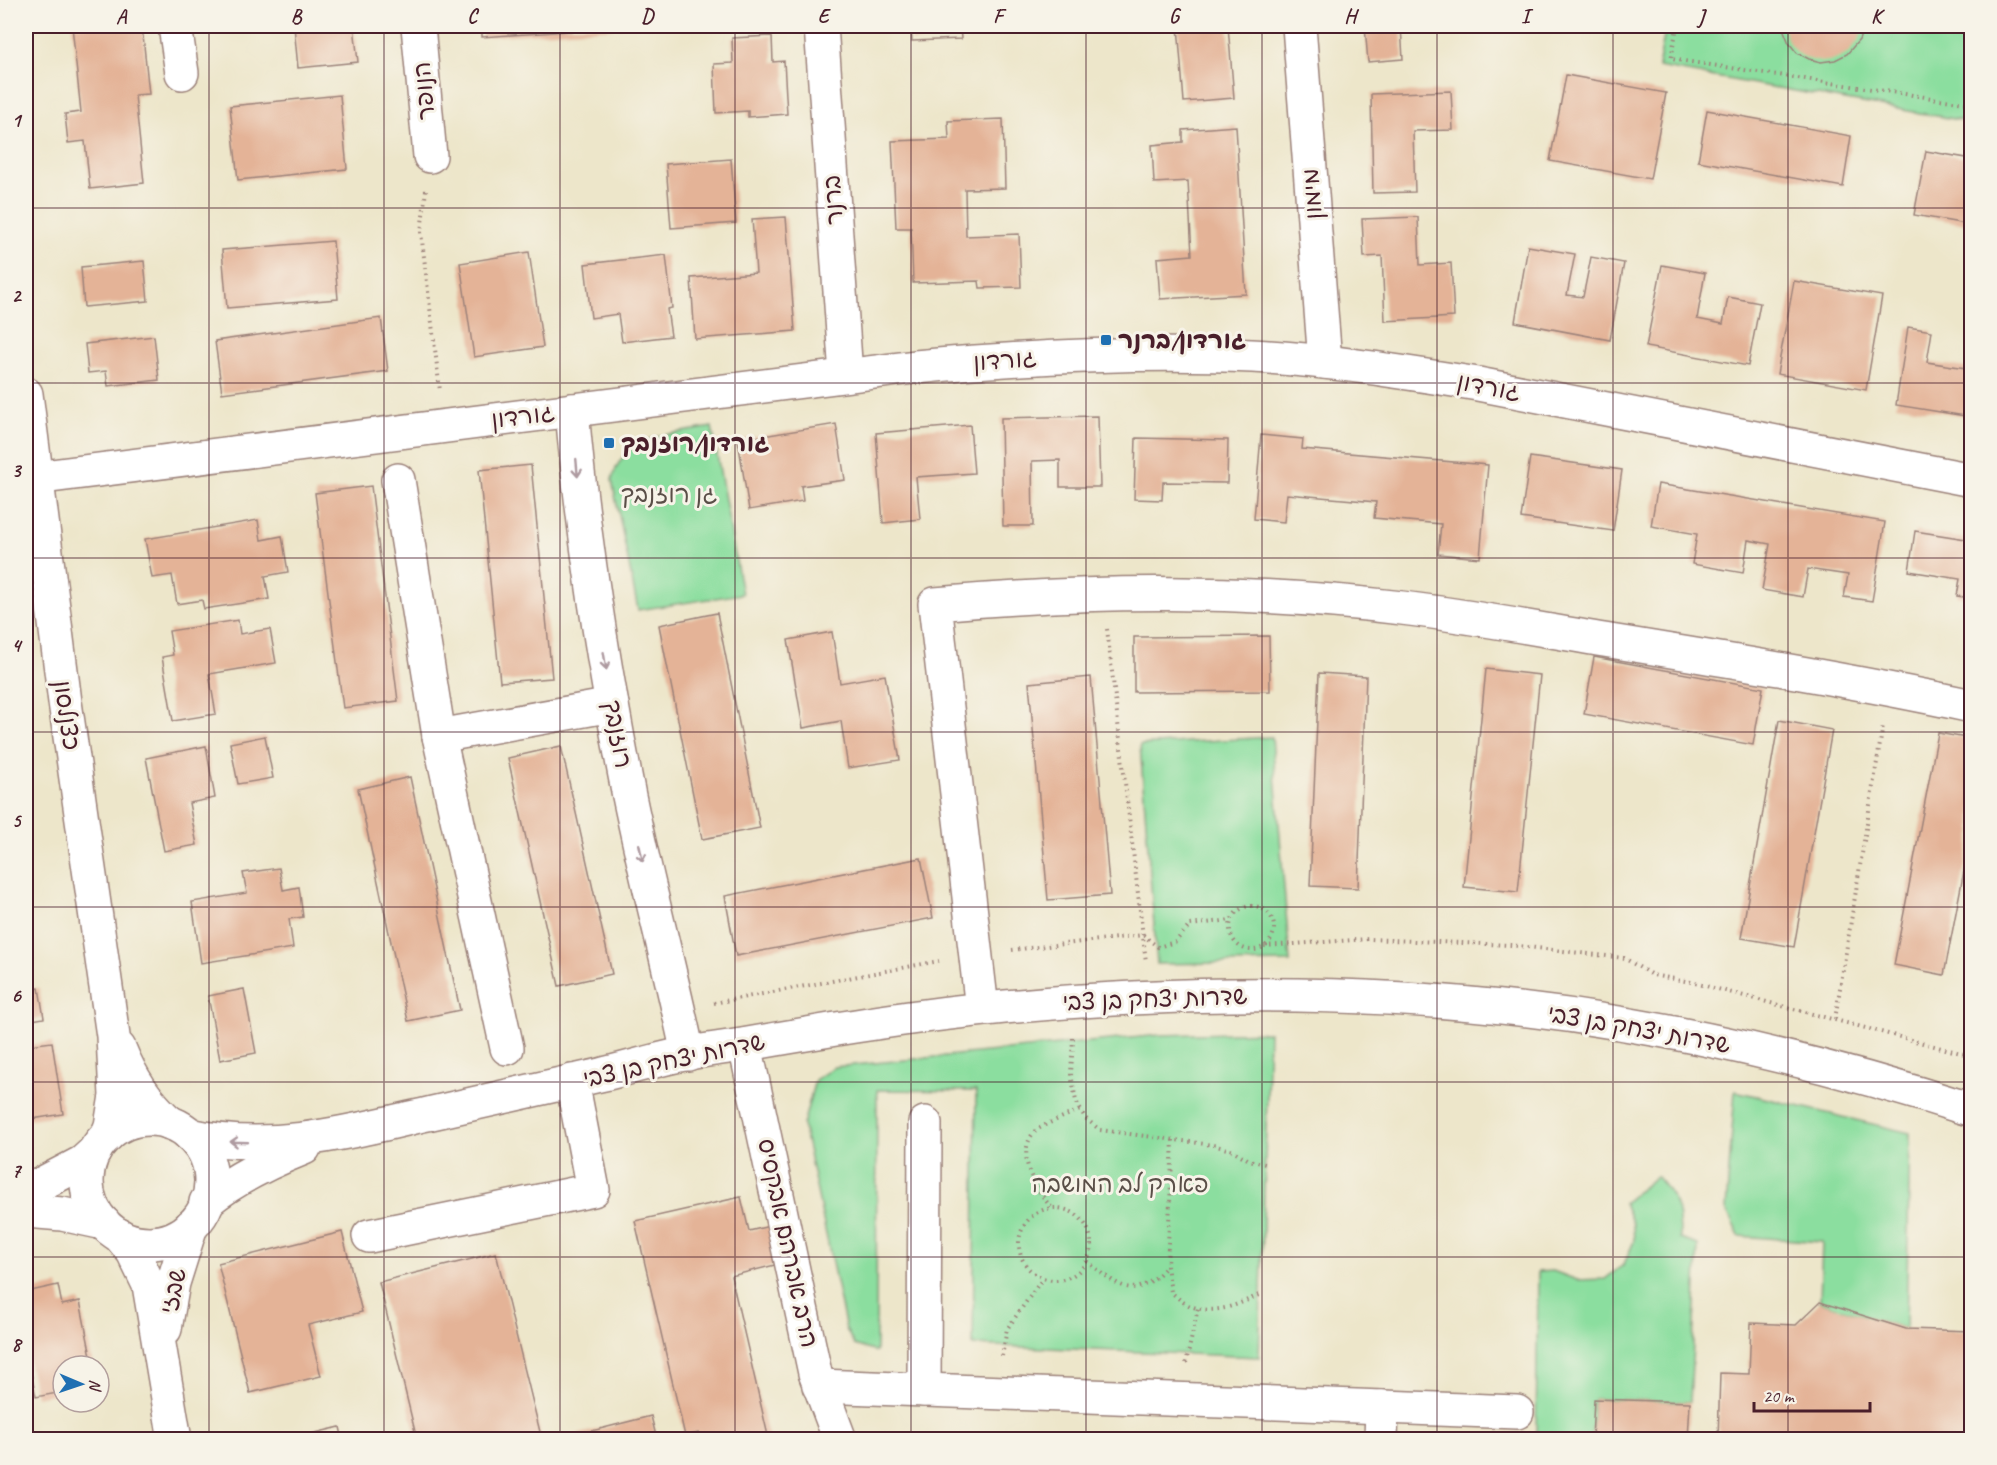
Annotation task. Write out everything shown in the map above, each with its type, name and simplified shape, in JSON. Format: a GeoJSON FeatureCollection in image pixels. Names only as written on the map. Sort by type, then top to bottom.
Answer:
{"type":"FeatureCollection","features":[{"type":"Feature","properties":{"kind":"street"},"geometry":{"type":"LineString","coordinates":[[175,26],[182,72]]}},
{"type":"Feature","properties":{"kind":"street","name":"הנופר"},"geometry":{"type":"LineString","coordinates":[[418,26],[430,156]]}},
{"type":"Feature","properties":{"kind":"street","name":"ברנר"},"geometry":{"type":"LineString","coordinates":[[821,26],[846,375]]}},
{"type":"Feature","properties":{"kind":"street","name":"מימון"},"geometry":{"type":"LineString","coordinates":[[1299,26],[1325,362]]}},
{"type":"Feature","properties":{"kind":"street","name":"גורדון"},"geometry":{"type":"LineString","coordinates":[[35,478],[846,375],[983,361],[1117,354],[1242,356],[1325,362],[1399,371],[1478,384],[1971,480]]}},
{"type":"Feature","properties":{"kind":"street","name":"כצנלסון"},"geometry":{"type":"LineString","coordinates":[[26,394],[65,702],[113,1036],[116,1096],[111,1126],[101,1143]]}},
{"type":"Feature","properties":{"kind":"street","name":"רוזנבך"},"geometry":{"type":"LineString","coordinates":[[572,410],[585,539],[612,705],[657,926],[688,1054]]}},
{"type":"Feature","properties":{"kind":"street"},"geometry":{"type":"LineString","coordinates":[[398,480],[439,736],[507,1048]]}},
{"type":"Feature","properties":{"kind":"street"},"geometry":{"type":"LineString","coordinates":[[982,1009],[935,604],[1013,597],[1103,593],[1202,593],[1268,596],[1402,608],[1468,616],[1730,660],[1971,706]]}},
{"type":"Feature","properties":{"kind":"street"},"geometry":{"type":"LineString","coordinates":[[439,736],[612,705]]}},
{"type":"Feature","properties":{"kind":"street","name":"שדרות יצחק בן צבי"},"geometry":{"type":"LineString","coordinates":[[180,1129],[221,1141],[249,1143],[339,1135],[688,1054],[819,1031],[982,1009],[1226,994],[1378,998],[1560,1015],[1691,1036],[1765,1052],[1847,1072],[1971,1110]]}},
{"type":"Feature","properties":{"kind":"street","name":"כצנלסון"},"geometry":{"type":"LineString","coordinates":[[113,1036],[141,1092],[153,1108],[180,1129]]}},
{"type":"Feature","properties":{"kind":"street","name":"הרב אברהם אבקסיס"},"geometry":{"type":"LineString","coordinates":[[745,1045],[819,1386],[840,1440]]}},
{"type":"Feature","properties":{"kind":"street"},"geometry":{"type":"LineString","coordinates":[[369,1236],[593,1190],[572,1081]]}},
{"type":"Feature","properties":{"kind":"street"},"geometry":{"type":"LineString","coordinates":[[26,1192],[83,1162],[122,1125],[141,1119],[161,1120],[180,1129],[200,1146],[210,1173],[209,1193],[198,1214],[175,1237],[157,1243],[136,1242],[111,1229],[62,1214],[26,1211]]}},
{"type":"Feature","properties":{"kind":"street"},"geometry":{"type":"LineString","coordinates":[[924,1390],[925,1123]]}},
{"type":"Feature","properties":{"kind":"street","name":"שדרות יצחק בן צבי"},"geometry":{"type":"LineString","coordinates":[[198,1214],[219,1191],[258,1169],[339,1135]]}},
{"type":"Feature","properties":{"kind":"street"},"geometry":{"type":"LineString","coordinates":[[101,1143],[88,1169],[87,1189],[93,1208],[111,1229]]}},
{"type":"Feature","properties":{"kind":"street","name":"שבזי"},"geometry":{"type":"LineString","coordinates":[[162,1358],[166,1311],[173,1283],[198,1214]]}},
{"type":"Feature","properties":{"kind":"street","name":"שבזי"},"geometry":{"type":"LineString","coordinates":[[111,1229],[133,1252],[149,1285],[175,1440]]}},
{"type":"Feature","properties":{"kind":"street"},"geometry":{"type":"LineString","coordinates":[[819,1386],[1517,1412]]}},
{"type":"Feature","properties":{"kind":"street"},"geometry":{"type":"LineString","coordinates":[[1381,1440],[1382,1407]]}},
{"type":"Feature","properties":{"kind":"path"},"geometry":{"type":"LineString","coordinates":[[1677,26],[1671,59],[1971,104]]}},
{"type":"Feature","properties":{"kind":"path"},"geometry":{"type":"LineString","coordinates":[[430,156],[421,232],[444,426]]}},
{"type":"Feature","properties":{"kind":"path"},"geometry":{"type":"LineString","coordinates":[[1103,593],[1149,997]]}},
{"type":"Feature","properties":{"kind":"path"},"geometry":{"type":"LineString","coordinates":[[1835,1020],[1888,689]]}},
{"type":"Feature","properties":{"kind":"path"},"geometry":{"type":"LineString","coordinates":[[1264,946],[1271,939],[1273,932],[1273,921],[1270,915],[1256,906],[1243,908],[1231,920],[1230,927],[1232,937],[1244,949],[1255,950],[1264,946],[1369,939],[1510,945],[1624,958],[1652,975],[1691,982],[1971,1056]]}},
{"type":"Feature","properties":{"kind":"path"},"geometry":{"type":"LineString","coordinates":[[1074,1002],[1071,1074],[1076,1101],[1085,1118],[1100,1130],[1213,1145],[1265,1164]]}},
{"type":"Feature","properties":{"kind":"path"},"geometry":{"type":"LineString","coordinates":[[1051,1207],[1041,1196],[1026,1164],[1027,1148],[1035,1131],[1080,1110]]}},
{"type":"Feature","properties":{"kind":"path"},"geometry":{"type":"LineString","coordinates":[[1173,1140],[1167,1266],[1171,1292],[1188,1306],[1207,1310],[1234,1306],[1261,1294]]}},
{"type":"Feature","properties":{"kind":"path"},"geometry":{"type":"LineString","coordinates":[[1051,1207],[1073,1212],[1085,1223],[1090,1233],[1092,1245],[1087,1262],[1076,1274],[1066,1279],[1042,1278],[1032,1273],[1020,1254],[1021,1231],[1027,1221],[1035,1213],[1051,1207]]}},
{"type":"Feature","properties":{"kind":"path"},"geometry":{"type":"LineString","coordinates":[[1087,1262],[1113,1282],[1126,1287],[1139,1288],[1154,1281],[1167,1266]]}},
{"type":"Feature","properties":{"kind":"path"},"geometry":{"type":"LineString","coordinates":[[995,1392],[1007,1329],[1042,1278]]}},
{"type":"Feature","properties":{"kind":"path"},"geometry":{"type":"LineString","coordinates":[[1178,1399],[1198,1308]]}},
{"type":"Feature","properties":{"kind":"green space"},"geometry":{"type":"Polygon","coordinates":[[[1666,26],[1971,26],[1971,122],[1658,67],[1666,26]]]}},
{"type":"Feature","properties":{"kind":"green space","name":"גן רוזנבך"},"geometry":{"type":"Polygon","coordinates":[[[712,427],[742,594],[638,610],[612,480],[618,465],[627,453],[651,439],[712,427]]]}},
{"type":"Feature","properties":{"kind":"green space"},"geometry":{"type":"Polygon","coordinates":[[[1272,737],[1290,962],[1157,964],[1140,745],[1272,737]]]}},
{"type":"Feature","properties":{"kind":"green space","name":"פארק לב המושבה"},"geometry":{"type":"Polygon","coordinates":[[[1269,1032],[1259,1357],[973,1345],[976,1091],[877,1090],[876,1352],[854,1345],[846,1329],[803,1125],[815,1080],[834,1067],[1161,1035],[1269,1032]]]}},
{"type":"Feature","properties":{"kind":"green space"},"geometry":{"type":"Polygon","coordinates":[[[1735,1091],[1910,1133],[1906,1329],[1820,1302],[1822,1242],[1739,1236],[1726,1209],[1735,1091]]]}},
{"type":"Feature","properties":{"kind":"green space"},"geometry":{"type":"Polygon","coordinates":[[[1656,1176],[1669,1191],[1676,1204],[1680,1239],[1698,1245],[1690,1402],[1594,1399],[1592,1439],[1536,1440],[1538,1272],[1553,1271],[1577,1280],[1605,1279],[1624,1264],[1634,1241],[1633,1224],[1624,1203],[1656,1176]]]}},
{"type":"Feature","properties":{"kind":"building"},"geometry":{"type":"Polygon","coordinates":[[[72,26],[142,26],[149,94],[135,95],[144,183],[90,189],[85,141],[68,143],[65,114],[81,112],[72,26]]]}},
{"type":"Feature","properties":{"kind":"building"},"geometry":{"type":"Polygon","coordinates":[[[294,26],[354,26],[358,62],[298,68],[294,26]]]}},
{"type":"Feature","properties":{"kind":"building"},"geometry":{"type":"Polygon","coordinates":[[[482,26],[627,26],[627,27],[482,37],[482,26]]]}},
{"type":"Feature","properties":{"kind":"building"},"geometry":{"type":"Polygon","coordinates":[[[911,26],[960,26],[961,39],[912,41],[911,26]]]}},
{"type":"Feature","properties":{"kind":"building"},"geometry":{"type":"Polygon","coordinates":[[[1178,26],[1228,26],[1234,98],[1184,102],[1178,26]]]}},
{"type":"Feature","properties":{"kind":"building"},"geometry":{"type":"Polygon","coordinates":[[[1365,26],[1401,26],[1403,59],[1368,62],[1365,26]]]}},
{"type":"Feature","properties":{"kind":"building"},"geometry":{"type":"Polygon","coordinates":[[[1782,26],[1864,26],[1859,40],[1847,54],[1835,60],[1821,62],[1797,53],[1789,43],[1782,26]]]}},
{"type":"Feature","properties":{"kind":"building"},"geometry":{"type":"Polygon","coordinates":[[[772,36],[773,62],[784,61],[787,114],[748,117],[748,111],[716,113],[714,64],[733,63],[732,38],[772,36]]]}},
{"type":"Feature","properties":{"kind":"building"},"geometry":{"type":"Polygon","coordinates":[[[1566,75],[1666,93],[1650,179],[1550,161],[1566,75]]]}},
{"type":"Feature","properties":{"kind":"building"},"geometry":{"type":"Polygon","coordinates":[[[1451,91],[1453,130],[1413,131],[1415,192],[1373,193],[1371,94],[1451,91]]]}},
{"type":"Feature","properties":{"kind":"building"},"geometry":{"type":"Polygon","coordinates":[[[340,95],[347,169],[238,180],[230,106],[340,95]]]}},
{"type":"Feature","properties":{"kind":"building"},"geometry":{"type":"Polygon","coordinates":[[[1707,110],[1851,136],[1843,187],[1698,161],[1707,110]]]}},
{"type":"Feature","properties":{"kind":"building"},"geometry":{"type":"Polygon","coordinates":[[[1003,119],[1005,188],[965,189],[966,236],[1019,234],[1021,287],[980,288],[979,281],[913,283],[911,228],[896,228],[892,141],[949,139],[948,121],[1003,119]]]}},
{"type":"Feature","properties":{"kind":"building"},"geometry":{"type":"Polygon","coordinates":[[[1236,126],[1246,294],[1160,299],[1157,258],[1192,255],[1188,181],[1154,183],[1152,145],[1183,142],[1183,130],[1236,126]]]}},
{"type":"Feature","properties":{"kind":"building"},"geometry":{"type":"Polygon","coordinates":[[[1926,151],[1972,159],[1972,225],[1914,215],[1926,151]]]}},
{"type":"Feature","properties":{"kind":"building"},"geometry":{"type":"Polygon","coordinates":[[[731,159],[736,223],[671,228],[666,164],[731,159]]]}},
{"type":"Feature","properties":{"kind":"building"},"geometry":{"type":"Polygon","coordinates":[[[786,217],[795,331],[695,339],[691,278],[756,273],[752,219],[786,217]]]}},
{"type":"Feature","properties":{"kind":"building"},"geometry":{"type":"Polygon","coordinates":[[[1418,217],[1420,265],[1451,263],[1454,317],[1385,321],[1382,256],[1364,257],[1362,219],[1418,217]]]}},
{"type":"Feature","properties":{"kind":"building"},"geometry":{"type":"Polygon","coordinates":[[[333,241],[338,299],[227,308],[222,250],[333,241]]]}},
{"type":"Feature","properties":{"kind":"building"},"geometry":{"type":"Polygon","coordinates":[[[1528,246],[1575,254],[1567,295],[1583,297],[1591,257],[1624,263],[1610,340],[1515,322],[1528,246]]]}},
{"type":"Feature","properties":{"kind":"building"},"geometry":{"type":"Polygon","coordinates":[[[529,252],[543,347],[474,357],[460,263],[529,252]]]}},
{"type":"Feature","properties":{"kind":"building"},"geometry":{"type":"Polygon","coordinates":[[[666,255],[672,308],[667,309],[671,336],[622,342],[618,314],[591,318],[585,264],[666,255]]]}},
{"type":"Feature","properties":{"kind":"building"},"geometry":{"type":"Polygon","coordinates":[[[144,261],[148,301],[84,307],[81,267],[144,261]]]}},
{"type":"Feature","properties":{"kind":"building"},"geometry":{"type":"Polygon","coordinates":[[[1662,265],[1705,273],[1697,319],[1723,324],[1728,297],[1760,303],[1748,366],[1646,347],[1662,265]]]}},
{"type":"Feature","properties":{"kind":"building"},"geometry":{"type":"Polygon","coordinates":[[[1794,281],[1882,296],[1866,390],[1777,374],[1794,281]]]}},
{"type":"Feature","properties":{"kind":"building"},"geometry":{"type":"Polygon","coordinates":[[[381,318],[388,371],[222,393],[215,341],[381,318]]]}},
{"type":"Feature","properties":{"kind":"building"},"geometry":{"type":"Polygon","coordinates":[[[1908,327],[1932,331],[1927,362],[1972,369],[1972,417],[1896,405],[1908,327]]]}},
{"type":"Feature","properties":{"kind":"building"},"geometry":{"type":"Polygon","coordinates":[[[154,336],[159,380],[108,386],[106,371],[88,373],[85,344],[154,336]]]}},
{"type":"Feature","properties":{"kind":"building"},"geometry":{"type":"Polygon","coordinates":[[[1098,416],[1100,487],[1060,487],[1060,460],[1032,461],[1033,526],[1003,526],[1001,418],[1098,416]]]}},
{"type":"Feature","properties":{"kind":"building"},"geometry":{"type":"Polygon","coordinates":[[[836,424],[845,480],[801,486],[803,501],[749,510],[738,440],[836,424]]]}},
{"type":"Feature","properties":{"kind":"building"},"geometry":{"type":"Polygon","coordinates":[[[970,425],[974,473],[916,477],[920,519],[883,523],[876,433],[970,425]]]}},
{"type":"Feature","properties":{"kind":"building"},"geometry":{"type":"Polygon","coordinates":[[[1261,435],[1303,439],[1302,449],[1488,465],[1480,558],[1438,554],[1441,524],[1374,518],[1376,502],[1287,494],[1284,522],[1254,519],[1261,435]]]}},
{"type":"Feature","properties":{"kind":"building"},"geometry":{"type":"Polygon","coordinates":[[[1136,438],[1228,440],[1227,483],[1163,482],[1162,500],[1134,499],[1136,438]]]}},
{"type":"Feature","properties":{"kind":"building"},"geometry":{"type":"Polygon","coordinates":[[[1530,457],[1622,470],[1613,531],[1521,518],[1530,457]]]}},
{"type":"Feature","properties":{"kind":"building"},"geometry":{"type":"Polygon","coordinates":[[[531,465],[552,678],[500,682],[479,470],[531,465]]]}},
{"type":"Feature","properties":{"kind":"building"},"geometry":{"type":"Polygon","coordinates":[[[1658,484],[1885,522],[1872,601],[1844,597],[1848,575],[1808,569],[1803,597],[1762,590],[1770,544],[1748,540],[1743,573],[1692,564],[1697,534],[1651,526],[1658,484]]]}},
{"type":"Feature","properties":{"kind":"building"},"geometry":{"type":"Polygon","coordinates":[[[371,486],[398,701],[343,708],[315,493],[371,486]]]}},
{"type":"Feature","properties":{"kind":"building"},"geometry":{"type":"Polygon","coordinates":[[[258,520],[261,540],[282,536],[288,572],[265,576],[269,599],[204,609],[202,600],[177,604],[172,575],[152,578],[145,539],[258,520]]]}},
{"type":"Feature","properties":{"kind":"building"},"geometry":{"type":"Polygon","coordinates":[[[1915,531],[1972,540],[1972,598],[1957,596],[1960,579],[1909,571],[1915,531]]]}},
{"type":"Feature","properties":{"kind":"building"},"geometry":{"type":"Polygon","coordinates":[[[717,613],[760,828],[702,839],[659,625],[717,613]]]}},
{"type":"Feature","properties":{"kind":"building"},"geometry":{"type":"Polygon","coordinates":[[[238,620],[240,634],[270,629],[276,663],[209,674],[216,714],[173,721],[162,657],[173,655],[169,631],[238,620]]]}},
{"type":"Feature","properties":{"kind":"building"},"geometry":{"type":"Polygon","coordinates":[[[832,632],[840,683],[885,675],[900,760],[848,768],[841,721],[803,728],[788,640],[832,632]]]}},
{"type":"Feature","properties":{"kind":"building"},"geometry":{"type":"Polygon","coordinates":[[[1269,636],[1270,691],[1134,692],[1134,637],[1269,636]]]}},
{"type":"Feature","properties":{"kind":"building"},"geometry":{"type":"Polygon","coordinates":[[[1594,657],[1763,688],[1753,745],[1584,714],[1594,657]]]}},
{"type":"Feature","properties":{"kind":"building"},"geometry":{"type":"Polygon","coordinates":[[[1486,669],[1540,675],[1518,892],[1464,887],[1486,669]]]}},
{"type":"Feature","properties":{"kind":"building"},"geometry":{"type":"Polygon","coordinates":[[[1319,673],[1366,676],[1358,888],[1310,886],[1319,673]]]}},
{"type":"Feature","properties":{"kind":"building"},"geometry":{"type":"Polygon","coordinates":[[[1091,677],[1110,895],[1048,900],[1029,683],[1091,677]]]}},
{"type":"Feature","properties":{"kind":"building"},"geometry":{"type":"Polygon","coordinates":[[[1779,720],[1832,730],[1794,947],[1741,938],[1779,720]]]}},
{"type":"Feature","properties":{"kind":"building"},"geometry":{"type":"Polygon","coordinates":[[[1938,733],[1972,739],[1972,829],[1944,975],[1894,965],[1938,733]]]}},
{"type":"Feature","properties":{"kind":"building"},"geometry":{"type":"Polygon","coordinates":[[[265,736],[273,778],[238,784],[230,743],[265,736]]]}},
{"type":"Feature","properties":{"kind":"building"},"geometry":{"type":"Polygon","coordinates":[[[206,746],[215,798],[189,803],[197,845],[164,851],[146,758],[206,746]]]}},
{"type":"Feature","properties":{"kind":"building"},"geometry":{"type":"Polygon","coordinates":[[[561,746],[612,974],[559,986],[508,758],[561,746]]]}},
{"type":"Feature","properties":{"kind":"building"},"geometry":{"type":"Polygon","coordinates":[[[410,777],[460,1010],[408,1021],[358,789],[410,777]]]}},
{"type":"Feature","properties":{"kind":"building"},"geometry":{"type":"Polygon","coordinates":[[[921,858],[933,918],[736,956],[725,896],[921,858]]]}},
{"type":"Feature","properties":{"kind":"building"},"geometry":{"type":"Polygon","coordinates":[[[279,868],[283,890],[299,887],[303,917],[289,919],[293,948],[201,963],[192,902],[247,893],[243,873],[279,868]]]}},
{"type":"Feature","properties":{"kind":"building"},"geometry":{"type":"Polygon","coordinates":[[[39,988],[44,1018],[26,1021],[26,990],[39,988]]]}},
{"type":"Feature","properties":{"kind":"building"},"geometry":{"type":"Polygon","coordinates":[[[244,989],[256,1053],[220,1060],[208,996],[244,989]]]}},
{"type":"Feature","properties":{"kind":"building"},"geometry":{"type":"Polygon","coordinates":[[[26,1032],[29,1045],[52,1042],[63,1114],[26,1120],[26,1032]]]}},
{"type":"Feature","properties":{"kind":"building"},"geometry":{"type":"Polygon","coordinates":[[[741,1197],[749,1231],[770,1226],[779,1264],[731,1276],[769,1440],[701,1440],[699,1433],[685,1436],[635,1221],[741,1197]]]}},
{"type":"Feature","properties":{"kind":"building"},"geometry":{"type":"Polygon","coordinates":[[[342,1232],[362,1312],[308,1325],[321,1376],[250,1393],[218,1263],[342,1232]]]}},
{"type":"Feature","properties":{"kind":"building"},"geometry":{"type":"Polygon","coordinates":[[[496,1253],[542,1440],[417,1440],[379,1282],[496,1253]]]}},
{"type":"Feature","properties":{"kind":"building"},"geometry":{"type":"Polygon","coordinates":[[[58,1285],[62,1305],[80,1301],[91,1354],[51,1354],[51,1394],[36,1397],[26,1354],[26,1292],[58,1285]]]}},
{"type":"Feature","properties":{"kind":"building"},"geometry":{"type":"Polygon","coordinates":[[[1820,1302],[1906,1329],[1972,1331],[1970,1440],[1718,1440],[1720,1373],[1749,1374],[1751,1323],[1796,1325],[1820,1302]]]}},
{"type":"Feature","properties":{"kind":"building"},"geometry":{"type":"Polygon","coordinates":[[[1594,1399],[1690,1402],[1688,1440],[1592,1440],[1594,1399]]]}},
{"type":"Feature","properties":{"kind":"building"},"geometry":{"type":"Polygon","coordinates":[[[651,1416],[657,1440],[560,1440],[560,1439],[651,1416]]]}},
{"type":"Feature","properties":{"kind":"building"},"geometry":{"type":"Polygon","coordinates":[[[340,1427],[343,1440],[290,1440],[290,1439],[340,1427]]]}},
{"type":"Feature","properties":{"kind":"place","name":"גורדון/ברנר"},"geometry":{"type":"Point","coordinates":[1106,340]}},
{"type":"Feature","properties":{"kind":"place","name":"גורדון/רוזנבך"},"geometry":{"type":"Point","coordinates":[609,443]}}]}
